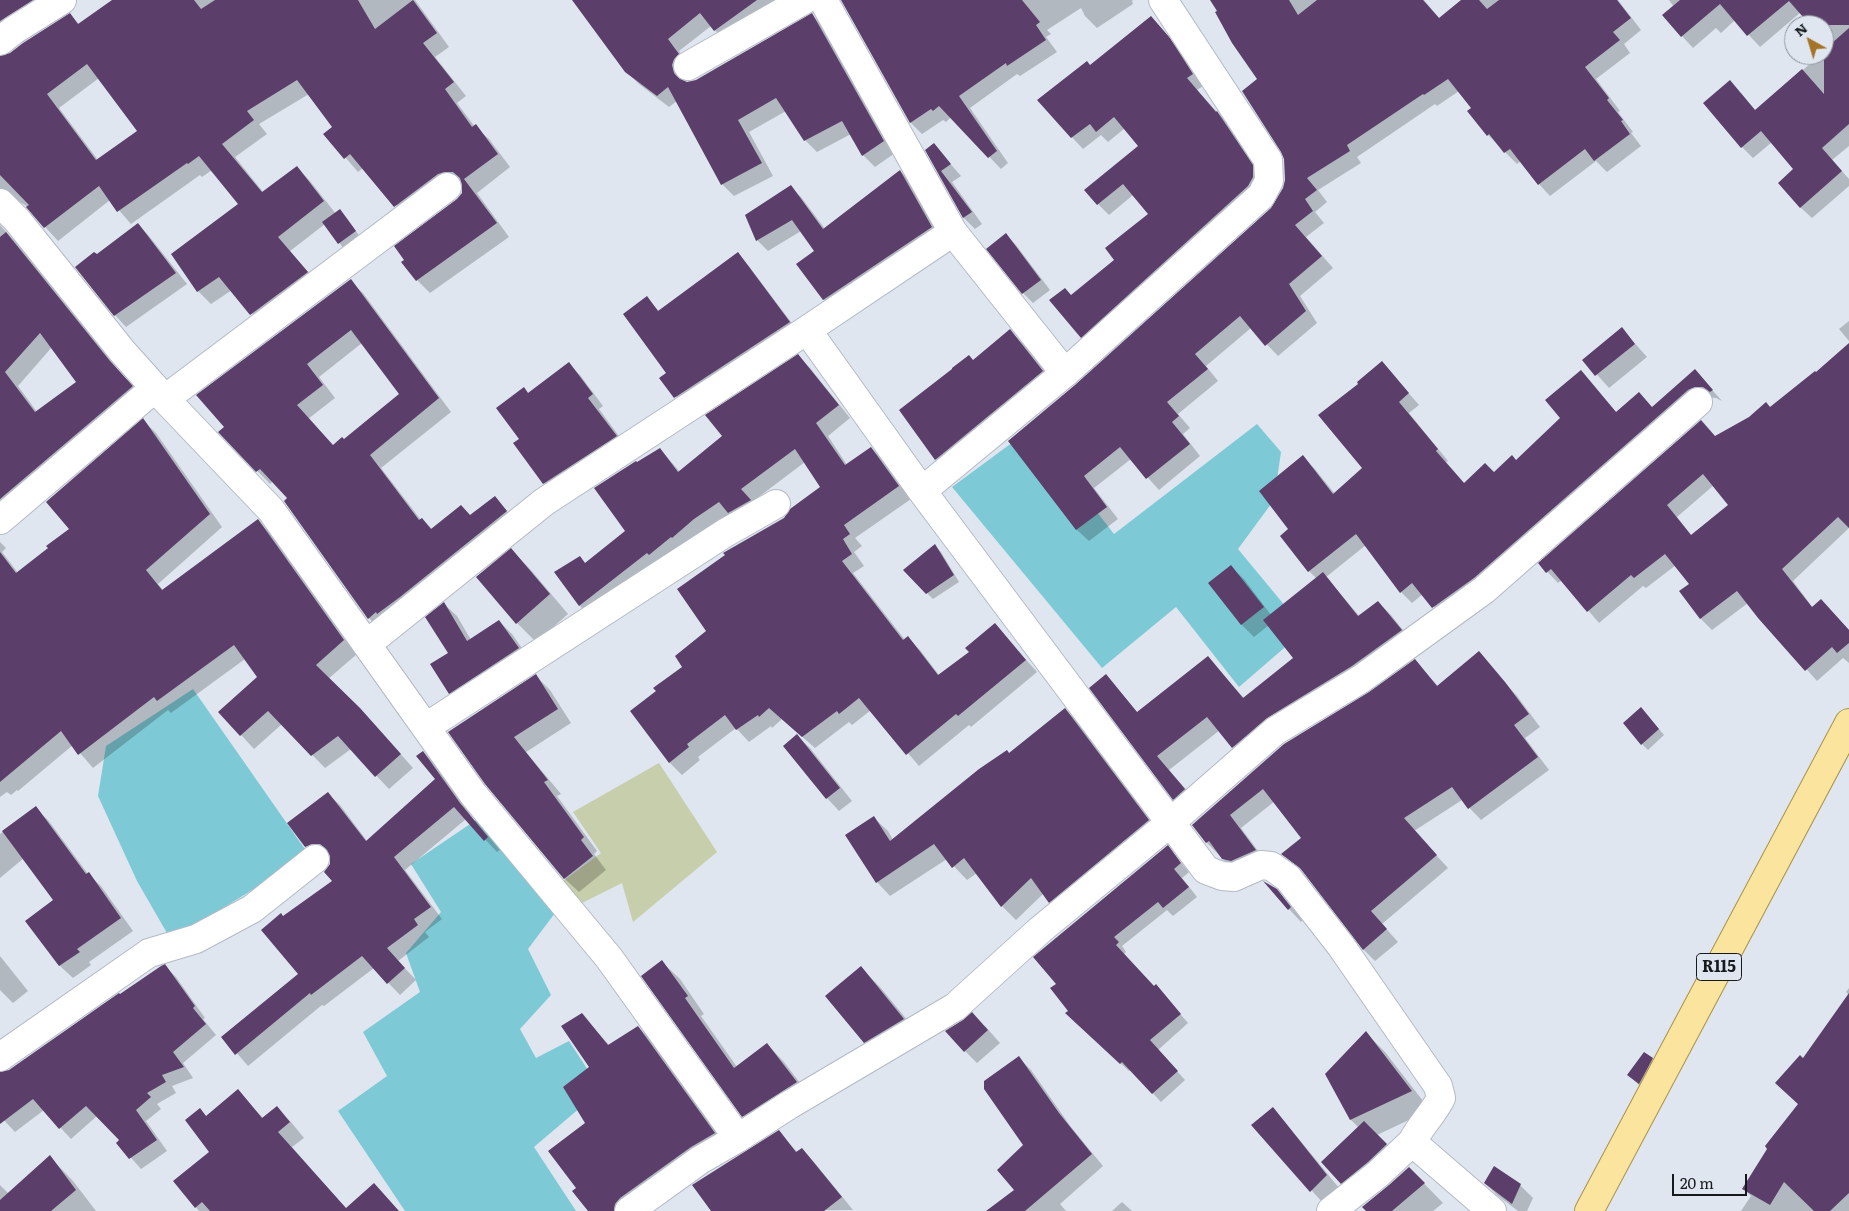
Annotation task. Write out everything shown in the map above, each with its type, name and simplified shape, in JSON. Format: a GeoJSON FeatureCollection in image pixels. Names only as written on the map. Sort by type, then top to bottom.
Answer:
{"type":"FeatureCollection","features":[{"type":"Feature","properties":{"kind":"main road","name":"R115"},"geometry":{"type":"LineString","coordinates":[[1589,1211],[1849,723]]}},
{"type":"Feature","properties":{"kind":"street"},"geometry":{"type":"LineString","coordinates":[[0,41],[62,0]]}},
{"type":"Feature","properties":{"kind":"street"},"geometry":{"type":"LineString","coordinates":[[688,66],[804,0]]}},
{"type":"Feature","properties":{"kind":"street"},"geometry":{"type":"LineString","coordinates":[[823,0],[954,232],[1065,373]]}},
{"type":"Feature","properties":{"kind":"street"},"geometry":{"type":"LineString","coordinates":[[922,491],[1065,373],[1261,196],[1269,181],[1268,160],[1163,0]]}},
{"type":"Feature","properties":{"kind":"street"},"geometry":{"type":"LineString","coordinates":[[0,520],[160,393],[447,187]]}},
{"type":"Feature","properties":{"kind":"street"},"geometry":{"type":"LineString","coordinates":[[0,203],[17,220],[122,351],[271,510],[473,794],[609,958],[738,1138]]}},
{"type":"Feature","properties":{"kind":"street"},"geometry":{"type":"LineString","coordinates":[[366,644],[544,502],[954,232]]}},
{"type":"Feature","properties":{"kind":"street"},"geometry":{"type":"LineString","coordinates":[[807,330],[922,491],[1206,870],[1222,876],[1234,877],[1261,865],[1271,866],[1288,878],[1341,946],[1438,1086],[1441,1098],[1434,1111],[1419,1128],[1412,1142],[1378,1174],[1331,1211]]}},
{"type":"Feature","properties":{"kind":"street"},"geometry":{"type":"LineString","coordinates":[[629,1211],[700,1160],[955,1006],[1040,930],[1171,822],[1275,731],[1361,678],[1484,590],[1698,402]]}},
{"type":"Feature","properties":{"kind":"street"},"geometry":{"type":"LineString","coordinates":[[426,727],[717,538],[776,504]]}},
{"type":"Feature","properties":{"kind":"street"},"geometry":{"type":"LineString","coordinates":[[0,1057],[149,953],[196,939],[252,908],[315,859]]}},
{"type":"Feature","properties":{"kind":"street"},"geometry":{"type":"LineString","coordinates":[[1412,1142],[1492,1211]]}},
{"type":"Feature","properties":{"kind":"green space"},"geometry":{"type":"Polygon","coordinates":[[[659,763],[717,852],[633,922],[622,883],[578,905],[559,884],[601,853],[573,812],[659,763]]]}},
{"type":"Feature","properties":{"kind":"water"},"geometry":{"type":"Polygon","coordinates":[[[1257,424],[1281,452],[1274,500],[1238,549],[1305,630],[1239,687],[1176,607],[1102,668],[952,487],[1032,428],[1114,534],[1257,424]]]}},
{"type":"Feature","properties":{"kind":"water"},"geometry":{"type":"Polygon","coordinates":[[[193,689],[309,855],[171,940],[137,881],[98,796],[106,746],[193,689]]]}},
{"type":"Feature","properties":{"kind":"water"},"geometry":{"type":"Polygon","coordinates":[[[482,816],[561,905],[528,949],[551,995],[520,1029],[536,1058],[569,1041],[601,1090],[534,1147],[576,1211],[405,1211],[338,1111],[387,1076],[363,1032],[420,992],[406,953],[441,912],[411,864],[482,816]]]}},
{"type":"Feature","properties":{"kind":"building"},"geometry":{"type":"Polygon","coordinates":[[[0,0],[33,0],[0,21],[0,0]]]}},
{"type":"Feature","properties":{"kind":"building"},"geometry":{"type":"Polygon","coordinates":[[[112,0],[194,0],[201,9],[215,0],[358,0],[375,29],[413,0],[437,33],[423,43],[454,82],[445,89],[472,127],[476,124],[498,154],[464,179],[497,223],[416,281],[401,262],[404,260],[394,246],[457,199],[462,193],[460,178],[453,172],[438,174],[394,207],[350,154],[344,159],[323,134],[332,127],[297,80],[247,111],[254,120],[222,144],[262,192],[297,166],[324,201],[278,237],[308,272],[250,315],[219,277],[197,292],[171,254],[238,204],[199,156],[117,212],[99,186],[44,228],[26,207],[29,205],[0,175],[0,56],[10,53],[70,13],[78,24],[112,0]],[[87,64],[47,94],[96,160],[137,131],[87,64]]]}},
{"type":"Feature","properties":{"kind":"building"},"geometry":{"type":"Polygon","coordinates":[[[572,0],[757,0],[714,31],[700,13],[668,39],[679,54],[674,59],[672,65],[674,73],[680,79],[687,82],[696,80],[812,13],[884,141],[862,156],[842,121],[804,141],[776,98],[738,120],[762,163],[721,185],[668,87],[657,96],[625,72],[572,0]]]}},
{"type":"Feature","properties":{"kind":"building"},"geometry":{"type":"Polygon","coordinates":[[[841,0],[1022,0],[1040,22],[1036,25],[1046,40],[1007,66],[1006,63],[959,96],[997,151],[988,158],[939,106],[910,123],[841,0]]]}},
{"type":"Feature","properties":{"kind":"building"},"geometry":{"type":"Polygon","coordinates":[[[1210,0],[1289,0],[1298,15],[1317,0],[1423,0],[1439,18],[1461,0],[1479,0],[1487,9],[1499,0],[1617,0],[1631,18],[1613,32],[1620,40],[1585,67],[1609,98],[1607,100],[1623,120],[1621,121],[1630,134],[1594,161],[1585,149],[1538,185],[1510,149],[1504,153],[1489,134],[1487,136],[1467,111],[1471,108],[1448,79],[1347,145],[1350,151],[1307,178],[1317,190],[1305,199],[1313,211],[1295,225],[1322,256],[1289,284],[1306,311],[1265,346],[1240,316],[1195,354],[1208,369],[1167,402],[1179,416],[1172,422],[1190,444],[1146,479],[1120,447],[1084,476],[1107,507],[1076,530],[1008,441],[1075,385],[1271,208],[1283,188],[1285,180],[1284,159],[1242,91],[1257,79],[1232,43],[1210,0]]]}},
{"type":"Feature","properties":{"kind":"building"},"geometry":{"type":"Polygon","coordinates":[[[1680,0],[1849,0],[1849,25],[1834,25],[1834,15],[1801,15],[1789,1],[1747,36],[1720,4],[1681,37],[1662,15],[1680,0]]]}},
{"type":"Feature","properties":{"kind":"building"},"geometry":{"type":"Polygon","coordinates":[[[1151,16],[1170,38],[1193,74],[1187,78],[1217,111],[1253,165],[1253,177],[1248,186],[1081,338],[1049,300],[1065,288],[1071,295],[1114,260],[1105,248],[1148,214],[1123,184],[1097,205],[1084,190],[1138,146],[1114,117],[1096,132],[1090,124],[1071,138],[1037,100],[1087,61],[1090,65],[1151,16]]]}},
{"type":"Feature","properties":{"kind":"building"},"geometry":{"type":"Polygon","coordinates":[[[1849,28],[1849,124],[1822,148],[1842,171],[1800,208],[1778,183],[1793,169],[1761,131],[1741,148],[1703,103],[1730,80],[1755,110],[1802,69],[1824,94],[1824,65],[1834,65],[1834,41],[1849,28]]]}},
{"type":"Feature","properties":{"kind":"building"},"geometry":{"type":"Polygon","coordinates":[[[934,143],[951,164],[941,171],[972,212],[963,218],[925,150],[934,143]]]}},
{"type":"Feature","properties":{"kind":"building"},"geometry":{"type":"Polygon","coordinates":[[[900,170],[932,227],[823,300],[796,264],[814,251],[792,220],[756,241],[745,215],[791,185],[823,229],[900,170]]]}},
{"type":"Feature","properties":{"kind":"building"},"geometry":{"type":"Polygon","coordinates":[[[340,209],[356,231],[338,244],[322,222],[340,209]]]}},
{"type":"Feature","properties":{"kind":"building"},"geometry":{"type":"Polygon","coordinates":[[[138,223],[176,273],[114,316],[75,267],[94,252],[97,254],[138,223]]]}},
{"type":"Feature","properties":{"kind":"building"},"geometry":{"type":"Polygon","coordinates":[[[6,232],[110,361],[133,386],[0,499],[0,237],[6,232]],[[40,333],[5,372],[35,412],[76,382],[40,333]]]}},
{"type":"Feature","properties":{"kind":"building"},"geometry":{"type":"Polygon","coordinates":[[[1006,233],[1041,280],[1022,294],[986,249],[1006,233]]]}},
{"type":"Feature","properties":{"kind":"building"},"geometry":{"type":"Polygon","coordinates":[[[738,252],[790,322],[674,398],[659,378],[666,373],[623,314],[647,296],[658,311],[738,252]]]}},
{"type":"Feature","properties":{"kind":"building"},"geometry":{"type":"Polygon","coordinates":[[[351,279],[439,398],[370,455],[419,520],[422,518],[431,529],[461,505],[470,515],[495,496],[507,511],[400,597],[368,619],[284,501],[287,498],[260,469],[256,472],[218,432],[224,427],[196,395],[351,279]],[[351,330],[307,364],[323,385],[297,405],[333,445],[342,437],[344,439],[399,394],[351,330]]]}},
{"type":"Feature","properties":{"kind":"building"},"geometry":{"type":"Polygon","coordinates":[[[1622,327],[1635,344],[1595,376],[1582,360],[1622,327]]]}},
{"type":"Feature","properties":{"kind":"building"},"geometry":{"type":"Polygon","coordinates":[[[1010,329],[1043,371],[935,460],[899,410],[969,355],[973,360],[1010,329]]]}},
{"type":"Feature","properties":{"kind":"building"},"geometry":{"type":"Polygon","coordinates":[[[1849,343],[1849,528],[1838,517],[1782,569],[1812,607],[1821,599],[1849,630],[1849,643],[1837,653],[1832,647],[1805,671],[1737,591],[1700,619],[1679,591],[1689,584],[1665,554],[1634,578],[1631,575],[1587,612],[1551,569],[1546,573],[1538,563],[1701,420],[1715,436],[1749,417],[1766,402],[1770,407],[1816,372],[1849,343]],[[1703,474],[1667,505],[1691,535],[1728,505],[1703,474]]]}},
{"type":"Feature","properties":{"kind":"building"},"geometry":{"type":"Polygon","coordinates":[[[798,354],[839,405],[816,423],[845,465],[871,447],[899,486],[844,525],[850,534],[843,539],[852,554],[842,561],[903,640],[908,636],[938,675],[969,652],[965,648],[995,623],[1026,660],[958,716],[956,714],[906,755],[859,698],[839,714],[837,711],[802,737],[769,708],[759,717],[758,715],[736,730],[725,715],[687,744],[689,747],[669,763],[630,711],[656,691],[653,688],[682,667],[675,656],[706,631],[677,589],[725,555],[723,553],[784,518],[790,509],[820,487],[795,449],[741,489],[751,500],[728,513],[719,502],[694,519],[649,555],[647,553],[579,606],[554,572],[580,556],[585,563],[625,531],[594,488],[660,448],[678,472],[722,436],[705,415],[798,354]]]}},
{"type":"Feature","properties":{"kind":"building"},"geometry":{"type":"Polygon","coordinates":[[[1382,361],[1409,393],[1399,402],[1438,449],[1436,451],[1464,483],[1485,463],[1494,472],[1512,455],[1516,460],[1560,418],[1545,400],[1581,370],[1616,412],[1639,392],[1652,407],[1695,369],[1713,390],[1710,392],[1703,387],[1695,387],[1688,390],[1474,578],[1432,608],[1412,583],[1400,593],[1356,534],[1308,572],[1280,536],[1288,529],[1259,491],[1303,455],[1333,494],[1362,468],[1318,415],[1358,384],[1357,382],[1382,361]]]}},
{"type":"Feature","properties":{"kind":"building"},"geometry":{"type":"Polygon","coordinates":[[[569,362],[593,394],[588,398],[617,436],[543,484],[513,443],[519,439],[496,408],[524,387],[528,393],[569,362]]]}},
{"type":"Feature","properties":{"kind":"building"},"geometry":{"type":"Polygon","coordinates":[[[143,418],[210,514],[146,570],[162,590],[258,519],[344,640],[316,665],[360,708],[401,754],[375,777],[338,736],[311,756],[268,711],[240,736],[218,712],[257,677],[234,645],[157,701],[154,697],[78,755],[61,731],[0,782],[0,552],[16,573],[48,548],[46,546],[69,529],[46,502],[143,418]]]}},
{"type":"Feature","properties":{"kind":"building"},"geometry":{"type":"Polygon","coordinates":[[[935,544],[954,575],[926,594],[903,570],[935,544]]]}},
{"type":"Feature","properties":{"kind":"building"},"geometry":{"type":"Polygon","coordinates":[[[511,548],[550,594],[516,624],[476,577],[511,548]]]}},
{"type":"Feature","properties":{"kind":"building"},"geometry":{"type":"Polygon","coordinates":[[[1231,565],[1264,607],[1241,625],[1208,583],[1231,565]]]}},
{"type":"Feature","properties":{"kind":"building"},"geometry":{"type":"Polygon","coordinates":[[[1323,572],[1358,616],[1378,601],[1402,630],[1352,666],[1267,718],[1232,748],[1207,717],[1157,756],[1185,789],[1173,800],[1089,688],[1106,674],[1137,712],[1208,656],[1243,698],[1293,658],[1263,620],[1323,572]]]}},
{"type":"Feature","properties":{"kind":"building"},"geometry":{"type":"Polygon","coordinates":[[[444,602],[467,641],[499,620],[519,648],[449,694],[430,664],[448,653],[425,617],[444,602]]]}},
{"type":"Feature","properties":{"kind":"building"},"geometry":{"type":"Polygon","coordinates":[[[1479,651],[1529,714],[1514,725],[1538,757],[1468,809],[1452,787],[1404,818],[1437,855],[1371,911],[1387,929],[1363,950],[1300,868],[1281,854],[1301,838],[1263,789],[1230,815],[1256,850],[1231,861],[1222,859],[1209,841],[1206,843],[1192,825],[1284,744],[1369,692],[1415,659],[1437,686],[1479,651]]]}},
{"type":"Feature","properties":{"kind":"building"},"geometry":{"type":"Polygon","coordinates":[[[536,674],[558,709],[514,737],[548,780],[544,782],[584,837],[581,840],[593,856],[564,879],[485,784],[448,732],[536,674]]]}},
{"type":"Feature","properties":{"kind":"building"},"geometry":{"type":"Polygon","coordinates":[[[1641,707],[1659,729],[1641,745],[1623,723],[1641,707]]]}},
{"type":"Feature","properties":{"kind":"building"},"geometry":{"type":"Polygon","coordinates":[[[1065,708],[1149,820],[1049,903],[1031,878],[1001,907],[964,858],[952,868],[934,844],[876,883],[845,835],[874,816],[890,841],[979,769],[1007,750],[1009,753],[1065,708]]]}},
{"type":"Feature","properties":{"kind":"building"},"geometry":{"type":"Polygon","coordinates":[[[797,734],[840,788],[826,799],[783,746],[797,734]]]}},
{"type":"Feature","properties":{"kind":"building"},"geometry":{"type":"Polygon","coordinates":[[[423,751],[460,803],[488,837],[484,841],[454,807],[394,857],[431,907],[414,919],[418,925],[387,948],[405,968],[387,984],[362,956],[311,995],[310,993],[235,1055],[221,1037],[298,974],[261,930],[281,913],[283,916],[332,881],[324,872],[330,864],[330,856],[327,850],[320,844],[312,844],[305,847],[287,823],[328,792],[366,841],[435,779],[416,756],[423,751]]]}},
{"type":"Feature","properties":{"kind":"building"},"geometry":{"type":"Polygon","coordinates":[[[36,806],[86,874],[89,872],[121,918],[77,949],[80,952],[59,966],[25,921],[53,900],[2,831],[36,806]]]}},
{"type":"Feature","properties":{"kind":"building"},"geometry":{"type":"Polygon","coordinates":[[[1168,845],[1181,863],[1174,869],[1189,887],[1163,908],[1158,902],[1114,937],[1119,942],[1116,945],[1154,986],[1156,984],[1181,1014],[1150,1040],[1178,1071],[1152,1094],[1122,1062],[1120,1064],[1065,1013],[1068,1011],[1050,988],[1056,984],[1033,957],[1168,845]]]}},
{"type":"Feature","properties":{"kind":"building"},"geometry":{"type":"Polygon","coordinates":[[[1263,881],[1277,889],[1291,907],[1288,910],[1263,881]]]}},
{"type":"Feature","properties":{"kind":"building"},"geometry":{"type":"Polygon","coordinates":[[[662,960],[688,996],[685,998],[734,1068],[767,1043],[797,1082],[742,1117],[641,976],[662,960]]]}},
{"type":"Feature","properties":{"kind":"building"},"geometry":{"type":"Polygon","coordinates":[[[165,964],[195,1006],[193,1008],[206,1024],[173,1052],[184,1067],[162,1075],[166,1082],[147,1093],[151,1097],[136,1110],[157,1140],[129,1159],[116,1143],[119,1140],[86,1106],[59,1129],[33,1099],[0,1124],[0,1072],[9,1070],[119,993],[165,964]]]}},
{"type":"Feature","properties":{"kind":"building"},"geometry":{"type":"Polygon","coordinates":[[[861,966],[904,1019],[864,1043],[825,996],[861,966]]]}},
{"type":"Feature","properties":{"kind":"building"},"geometry":{"type":"Polygon","coordinates":[[[1849,993],[1849,1193],[1830,1211],[1814,1211],[1784,1182],[1770,1205],[1742,1189],[1767,1149],[1765,1146],[1798,1104],[1775,1083],[1800,1055],[1803,1058],[1849,993]]]}},
{"type":"Feature","properties":{"kind":"building"},"geometry":{"type":"Polygon","coordinates":[[[972,1012],[988,1030],[964,1052],[945,1031],[972,1012]]]}},
{"type":"Feature","properties":{"kind":"building"},"geometry":{"type":"Polygon","coordinates":[[[582,1013],[608,1045],[638,1026],[715,1133],[691,1147],[620,1198],[615,1204],[614,1211],[588,1211],[572,1191],[576,1188],[548,1151],[585,1123],[563,1087],[589,1067],[561,1026],[582,1013]]]}},
{"type":"Feature","properties":{"kind":"building"},"geometry":{"type":"Polygon","coordinates":[[[1366,1031],[1412,1091],[1350,1120],[1325,1074],[1366,1031]]]}},
{"type":"Feature","properties":{"kind":"building"},"geometry":{"type":"Polygon","coordinates":[[[1644,1052],[1653,1058],[1639,1084],[1627,1075],[1644,1052]]]}},
{"type":"Feature","properties":{"kind":"building"},"geometry":{"type":"Polygon","coordinates":[[[1019,1056],[1059,1113],[1092,1154],[1025,1211],[986,1211],[1014,1190],[997,1170],[1023,1145],[984,1089],[984,1081],[1019,1056]]]}},
{"type":"Feature","properties":{"kind":"building"},"geometry":{"type":"Polygon","coordinates":[[[238,1089],[262,1118],[277,1106],[290,1122],[278,1132],[346,1208],[374,1183],[399,1211],[210,1211],[202,1202],[195,1208],[173,1181],[209,1152],[185,1120],[200,1108],[206,1116],[238,1089]]]}},
{"type":"Feature","properties":{"kind":"building"},"geometry":{"type":"Polygon","coordinates":[[[1273,1107],[1327,1175],[1310,1192],[1251,1125],[1273,1107]]]}},
{"type":"Feature","properties":{"kind":"building"},"geometry":{"type":"Polygon","coordinates":[[[1364,1121],[1387,1144],[1341,1184],[1321,1162],[1364,1121]]]}},
{"type":"Feature","properties":{"kind":"building"},"geometry":{"type":"Polygon","coordinates":[[[779,1130],[796,1152],[802,1148],[842,1197],[824,1211],[711,1211],[692,1185],[779,1130]]]}},
{"type":"Feature","properties":{"kind":"building"},"geometry":{"type":"Polygon","coordinates":[[[50,1155],[76,1190],[51,1211],[0,1211],[0,1200],[50,1155]]]}},
{"type":"Feature","properties":{"kind":"building"},"geometry":{"type":"Polygon","coordinates":[[[1494,1166],[1521,1184],[1512,1204],[1484,1183],[1494,1166]]]}},
{"type":"Feature","properties":{"kind":"building"},"geometry":{"type":"Polygon","coordinates":[[[1409,1167],[1425,1183],[1392,1211],[1366,1211],[1362,1207],[1389,1185],[1409,1167]]]}}]}
